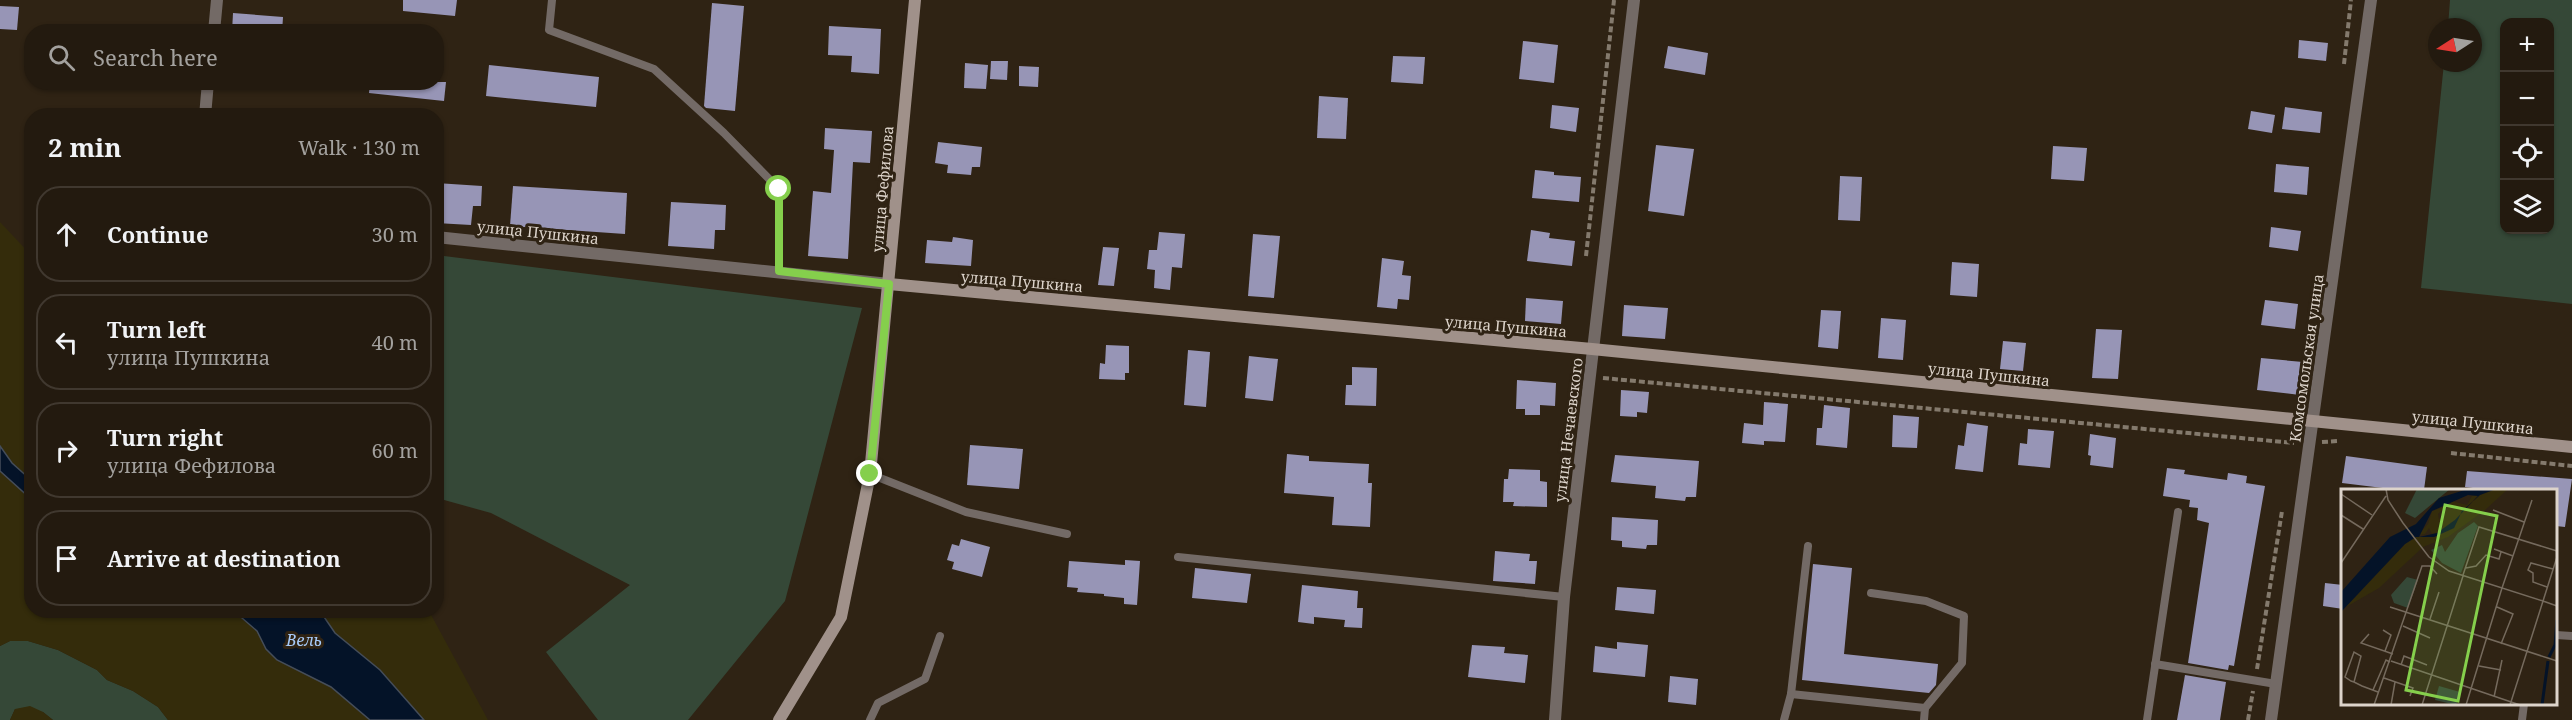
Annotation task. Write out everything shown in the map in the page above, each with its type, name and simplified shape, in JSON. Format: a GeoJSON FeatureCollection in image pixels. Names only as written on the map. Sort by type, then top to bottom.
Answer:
{"type":"FeatureCollection","features":[{"type":"Feature","properties":{"kind":"main road","name":"улица Фефилова"},"geometry":{"type":"LineString","coordinates":[[779,720],[841,617],[870,474],[915,0]]}},
{"type":"Feature","properties":{"kind":"main road","name":"улица Пушкина"},"geometry":{"type":"LineString","coordinates":[[889,284],[1592,349],[2572,447]]}},
{"type":"Feature","properties":{"kind":"street"},"geometry":{"type":"LineString","coordinates":[[215,24],[217,0]]}},
{"type":"Feature","properties":{"kind":"street","name":"улица Нечаевского"},"geometry":{"type":"LineString","coordinates":[[1555,720],[1564,597],[1634,0]]}},
{"type":"Feature","properties":{"kind":"street","name":"Комсомольская улица"},"geometry":{"type":"LineString","coordinates":[[2271,720],[2371,0]]}},
{"type":"Feature","properties":{"kind":"street"},"geometry":{"type":"LineString","coordinates":[[206,108],[207,90]]}},
{"type":"Feature","properties":{"kind":"street","name":"улица Пушкина"},"geometry":{"type":"LineString","coordinates":[[444,238],[889,284]]}},
{"type":"Feature","properties":{"kind":"lane"},"geometry":{"type":"LineString","coordinates":[[552,0],[549,30],[654,69],[724,133],[779,189],[779,271]]}},
{"type":"Feature","properties":{"kind":"lane"},"geometry":{"type":"LineString","coordinates":[[870,474],[966,512],[1067,534]]}},
{"type":"Feature","properties":{"kind":"lane"},"geometry":{"type":"LineString","coordinates":[[2147,720],[2178,512]]}},
{"type":"Feature","properties":{"kind":"lane"},"geometry":{"type":"LineString","coordinates":[[1784,720],[1791,694],[1808,546]]}},
{"type":"Feature","properties":{"kind":"lane"},"geometry":{"type":"LineString","coordinates":[[1178,556],[1564,597]]}},
{"type":"Feature","properties":{"kind":"lane"},"geometry":{"type":"LineString","coordinates":[[1871,593],[1926,601],[1965,616],[1962,663],[1925,708],[1924,720]]}},
{"type":"Feature","properties":{"kind":"lane"},"geometry":{"type":"LineString","coordinates":[[2557,634],[2572,636]]}},
{"type":"Feature","properties":{"kind":"lane"},"geometry":{"type":"LineString","coordinates":[[870,720],[878,703],[925,679],[940,636]]}},
{"type":"Feature","properties":{"kind":"lane"},"geometry":{"type":"LineString","coordinates":[[2155,664],[2276,684]]}},
{"type":"Feature","properties":{"kind":"lane"},"geometry":{"type":"LineString","coordinates":[[1791,694],[1925,708]]}},
{"type":"Feature","properties":{"kind":"lane"},"geometry":{"type":"LineString","coordinates":[[2522,720],[2524,705]]}},
{"type":"Feature","properties":{"kind":"path"},"geometry":{"type":"LineString","coordinates":[[1589,376],[2309,443],[2350,440]]}},
{"type":"Feature","properties":{"kind":"path"},"geometry":{"type":"LineString","coordinates":[[2441,452],[2572,466]]}},
{"type":"Feature","properties":{"kind":"green space"},"geometry":{"type":"Polygon","coordinates":[[[2450,0],[2572,0],[2572,304],[2421,288],[2443,72],[2482,72],[2482,18],[2449,18],[2450,0]]]}},
{"type":"Feature","properties":{"kind":"green space"},"geometry":{"type":"Polygon","coordinates":[[[444,256],[862,308],[785,601],[688,720],[598,720],[546,652],[630,585],[491,513],[444,500],[444,256]]]}},
{"type":"Feature","properties":{"kind":"green space"},"geometry":{"type":"Polygon","coordinates":[[[10,641],[28,641],[58,650],[97,670],[107,680],[133,691],[158,707],[168,720],[53,720],[43,712],[15,709],[10,720],[0,720],[0,646],[10,641]]]}},
{"type":"Feature","properties":{"kind":"sand"},"geometry":{"type":"Polygon","coordinates":[[[0,222],[24,248],[24,474],[12,463],[0,446],[0,222]]]}},
{"type":"Feature","properties":{"kind":"sand"},"geometry":{"type":"Polygon","coordinates":[[[0,471],[24,493],[24,618],[242,618],[257,631],[266,649],[277,660],[331,687],[370,720],[168,720],[158,707],[133,691],[107,680],[97,670],[58,650],[28,641],[10,641],[0,646],[0,471]]]}},
{"type":"Feature","properties":{"kind":"sand"},"geometry":{"type":"Polygon","coordinates":[[[325,618],[433,618],[488,720],[424,720],[380,670],[335,633],[325,618]]]}},
{"type":"Feature","properties":{"kind":"sand"},"geometry":{"type":"Polygon","coordinates":[[[30,706],[53,720],[10,720],[15,709],[30,706]]]}},
{"type":"Feature","properties":{"kind":"water"},"geometry":{"type":"Polygon","coordinates":[[[0,446],[12,463],[24,474],[24,493],[0,471],[0,446]]]}},
{"type":"Feature","properties":{"kind":"water","name":"Вель"},"geometry":{"type":"Polygon","coordinates":[[[242,618],[325,618],[335,633],[380,670],[424,720],[370,720],[331,687],[277,660],[266,649],[257,631],[242,618]]]}},
{"type":"Feature","properties":{"kind":"building"},"geometry":{"type":"Polygon","coordinates":[[[403,0],[457,0],[455,16],[403,11],[403,0]]]}},
{"type":"Feature","properties":{"kind":"building"},"geometry":{"type":"Polygon","coordinates":[[[712,3],[744,6],[735,111],[704,106],[712,3]]]}},
{"type":"Feature","properties":{"kind":"building"},"geometry":{"type":"Polygon","coordinates":[[[0,6],[19,7],[17,30],[0,29],[0,6]]]}},
{"type":"Feature","properties":{"kind":"building"},"geometry":{"type":"Polygon","coordinates":[[[233,13],[283,17],[283,24],[232,24],[233,13]]]}},
{"type":"Feature","properties":{"kind":"building"},"geometry":{"type":"Polygon","coordinates":[[[829,26],[881,29],[879,74],[851,72],[852,56],[828,55],[829,26]]]}},
{"type":"Feature","properties":{"kind":"building"},"geometry":{"type":"Polygon","coordinates":[[[2299,40],[2328,43],[2326,61],[2298,58],[2299,40]]]}},
{"type":"Feature","properties":{"kind":"building"},"geometry":{"type":"Polygon","coordinates":[[[1523,41],[1558,45],[1554,83],[1519,79],[1523,41]]]}},
{"type":"Feature","properties":{"kind":"building"},"geometry":{"type":"Polygon","coordinates":[[[1668,46],[1708,53],[1705,75],[1664,68],[1668,46]]]}},
{"type":"Feature","properties":{"kind":"building"},"geometry":{"type":"Polygon","coordinates":[[[1393,56],[1425,57],[1423,84],[1391,82],[1393,56]]]}},
{"type":"Feature","properties":{"kind":"building"},"geometry":{"type":"Polygon","coordinates":[[[991,61],[1008,61],[1007,80],[990,79],[991,61]]]}},
{"type":"Feature","properties":{"kind":"building"},"geometry":{"type":"Polygon","coordinates":[[[965,63],[988,65],[986,89],[964,88],[965,63]]]}},
{"type":"Feature","properties":{"kind":"building"},"geometry":{"type":"Polygon","coordinates":[[[489,65],[599,77],[596,107],[486,96],[489,65]]]}},
{"type":"Feature","properties":{"kind":"building"},"geometry":{"type":"Polygon","coordinates":[[[1019,66],[1039,67],[1038,87],[1019,86],[1019,66]]]}},
{"type":"Feature","properties":{"kind":"building"},"geometry":{"type":"Polygon","coordinates":[[[444,82],[446,82],[444,101],[369,93],[369,90],[444,90],[444,82]]]}},
{"type":"Feature","properties":{"kind":"building"},"geometry":{"type":"Polygon","coordinates":[[[1319,96],[1348,98],[1346,139],[1317,138],[1319,96]]]}},
{"type":"Feature","properties":{"kind":"building"},"geometry":{"type":"Polygon","coordinates":[[[1552,105],[1579,108],[1576,132],[1550,128],[1552,105]]]}},
{"type":"Feature","properties":{"kind":"building"},"geometry":{"type":"Polygon","coordinates":[[[2285,107],[2322,112],[2320,133],[2282,129],[2285,107]]]}},
{"type":"Feature","properties":{"kind":"building"},"geometry":{"type":"Polygon","coordinates":[[[2251,111],[2275,115],[2272,133],[2248,129],[2251,111]]]}},
{"type":"Feature","properties":{"kind":"building"},"geometry":{"type":"Polygon","coordinates":[[[825,128],[872,131],[870,163],[853,162],[848,259],[808,256],[813,191],[831,193],[834,150],[824,149],[825,128]]]}},
{"type":"Feature","properties":{"kind":"building"},"geometry":{"type":"Polygon","coordinates":[[[938,142],[982,147],[980,167],[972,167],[971,175],[947,173],[948,165],[935,163],[938,142]]]}},
{"type":"Feature","properties":{"kind":"building"},"geometry":{"type":"Polygon","coordinates":[[[1656,145],[1694,149],[1684,216],[1648,211],[1656,145]]]}},
{"type":"Feature","properties":{"kind":"building"},"geometry":{"type":"Polygon","coordinates":[[[2053,146],[2087,148],[2084,181],[2051,179],[2053,146]]]}},
{"type":"Feature","properties":{"kind":"building"},"geometry":{"type":"Polygon","coordinates":[[[2276,164],[2309,167],[2307,195],[2274,192],[2276,164]]]}},
{"type":"Feature","properties":{"kind":"building"},"geometry":{"type":"Polygon","coordinates":[[[1535,170],[1554,172],[1554,175],[1581,177],[1579,202],[1532,198],[1535,170]]]}},
{"type":"Feature","properties":{"kind":"building"},"geometry":{"type":"Polygon","coordinates":[[[1840,176],[1862,177],[1860,221],[1838,220],[1840,176]]]}},
{"type":"Feature","properties":{"kind":"building"},"geometry":{"type":"Polygon","coordinates":[[[444,184],[482,186],[481,206],[473,206],[471,225],[444,223],[444,184]]]}},
{"type":"Feature","properties":{"kind":"building"},"geometry":{"type":"Polygon","coordinates":[[[513,186],[627,193],[625,234],[510,226],[513,186]]]}},
{"type":"Feature","properties":{"kind":"building"},"geometry":{"type":"Polygon","coordinates":[[[671,202],[726,205],[725,230],[715,230],[714,249],[668,246],[671,202]]]}},
{"type":"Feature","properties":{"kind":"building"},"geometry":{"type":"Polygon","coordinates":[[[2271,227],[2301,231],[2298,251],[2269,247],[2271,227]]]}},
{"type":"Feature","properties":{"kind":"building"},"geometry":{"type":"Polygon","coordinates":[[[1531,230],[1550,233],[1549,238],[1575,241],[1572,266],[1527,261],[1531,230]]]}},
{"type":"Feature","properties":{"kind":"building"},"geometry":{"type":"Polygon","coordinates":[[[1159,232],[1185,234],[1182,268],[1172,267],[1170,290],[1154,288],[1155,270],[1147,269],[1149,250],[1157,250],[1159,232]]]}},
{"type":"Feature","properties":{"kind":"building"},"geometry":{"type":"Polygon","coordinates":[[[1253,234],[1280,236],[1274,298],[1248,296],[1253,234]]]}},
{"type":"Feature","properties":{"kind":"building"},"geometry":{"type":"Polygon","coordinates":[[[953,237],[973,240],[971,266],[925,263],[927,240],[952,242],[953,237]]]}},
{"type":"Feature","properties":{"kind":"building"},"geometry":{"type":"Polygon","coordinates":[[[1103,247],[1119,248],[1114,286],[1098,285],[1103,247]]]}},
{"type":"Feature","properties":{"kind":"building"},"geometry":{"type":"Polygon","coordinates":[[[1382,258],[1404,261],[1402,275],[1411,276],[1409,300],[1398,299],[1397,309],[1377,307],[1382,258]]]}},
{"type":"Feature","properties":{"kind":"building"},"geometry":{"type":"Polygon","coordinates":[[[1952,262],[1979,264],[1977,297],[1950,295],[1952,262]]]}},
{"type":"Feature","properties":{"kind":"building"},"geometry":{"type":"Polygon","coordinates":[[[1526,298],[1563,301],[1561,324],[1525,321],[1526,298]]]}},
{"type":"Feature","properties":{"kind":"building"},"geometry":{"type":"Polygon","coordinates":[[[2265,300],[2298,304],[2295,329],[2261,325],[2265,300]]]}},
{"type":"Feature","properties":{"kind":"building"},"geometry":{"type":"Polygon","coordinates":[[[1624,305],[1668,308],[1665,339],[1622,336],[1624,305]]]}},
{"type":"Feature","properties":{"kind":"building"},"geometry":{"type":"Polygon","coordinates":[[[1821,310],[1841,311],[1838,349],[1818,347],[1821,310]]]}},
{"type":"Feature","properties":{"kind":"building"},"geometry":{"type":"Polygon","coordinates":[[[1881,318],[1906,320],[1903,360],[1878,358],[1881,318]]]}},
{"type":"Feature","properties":{"kind":"building"},"geometry":{"type":"Polygon","coordinates":[[[2096,329],[2122,330],[2118,379],[2092,378],[2096,329]]]}},
{"type":"Feature","properties":{"kind":"building"},"geometry":{"type":"Polygon","coordinates":[[[2003,341],[2026,343],[2023,371],[2000,369],[2003,341]]]}},
{"type":"Feature","properties":{"kind":"building"},"geometry":{"type":"Polygon","coordinates":[[[1106,345],[1129,346],[1129,373],[1125,373],[1125,380],[1099,379],[1100,363],[1105,364],[1106,345]]]}},
{"type":"Feature","properties":{"kind":"building"},"geometry":{"type":"Polygon","coordinates":[[[1188,350],[1210,352],[1206,407],[1184,405],[1188,350]]]}},
{"type":"Feature","properties":{"kind":"building"},"geometry":{"type":"Polygon","coordinates":[[[1249,356],[1278,359],[1273,401],[1245,398],[1249,356]]]}},
{"type":"Feature","properties":{"kind":"building"},"geometry":{"type":"Polygon","coordinates":[[[2261,358],[2303,362],[2300,395],[2257,390],[2261,358]]]}},
{"type":"Feature","properties":{"kind":"building"},"geometry":{"type":"Polygon","coordinates":[[[1352,367],[1377,368],[1376,406],[1345,405],[1346,385],[1352,385],[1352,367]]]}},
{"type":"Feature","properties":{"kind":"building"},"geometry":{"type":"Polygon","coordinates":[[[1517,380],[1556,383],[1555,406],[1540,405],[1540,415],[1525,415],[1525,409],[1516,409],[1517,380]]]}},
{"type":"Feature","properties":{"kind":"building"},"geometry":{"type":"Polygon","coordinates":[[[1621,390],[1649,392],[1647,413],[1637,412],[1637,417],[1620,416],[1621,390]]]}},
{"type":"Feature","properties":{"kind":"building"},"geometry":{"type":"Polygon","coordinates":[[[1764,402],[1788,404],[1785,442],[1764,441],[1764,445],[1742,443],[1744,423],[1763,425],[1764,402]]]}},
{"type":"Feature","properties":{"kind":"building"},"geometry":{"type":"Polygon","coordinates":[[[1824,405],[1850,408],[1847,448],[1816,445],[1817,428],[1822,428],[1824,405]]]}},
{"type":"Feature","properties":{"kind":"building"},"geometry":{"type":"Polygon","coordinates":[[[1893,415],[1919,417],[1917,448],[1892,447],[1893,415]]]}},
{"type":"Feature","properties":{"kind":"building"},"geometry":{"type":"Polygon","coordinates":[[[1967,423],[1988,426],[1983,472],[1955,469],[1958,445],[1964,446],[1967,423]]]}},
{"type":"Feature","properties":{"kind":"building"},"geometry":{"type":"Polygon","coordinates":[[[2028,429],[2054,431],[2050,468],[2018,465],[2020,443],[2027,444],[2028,429]]]}},
{"type":"Feature","properties":{"kind":"building"},"geometry":{"type":"Polygon","coordinates":[[[2090,434],[2116,438],[2113,468],[2090,465],[2091,456],[2088,455],[2090,434]]]}},
{"type":"Feature","properties":{"kind":"building"},"geometry":{"type":"Polygon","coordinates":[[[970,445],[1023,449],[1019,489],[967,485],[970,445]]]}},
{"type":"Feature","properties":{"kind":"building"},"geometry":{"type":"Polygon","coordinates":[[[1287,454],[1309,456],[1309,461],[1369,464],[1368,483],[1372,483],[1370,527],[1332,525],[1334,497],[1284,493],[1287,454]]]}},
{"type":"Feature","properties":{"kind":"building"},"geometry":{"type":"Polygon","coordinates":[[[1615,455],[1699,461],[1696,497],[1686,497],[1685,501],[1655,498],[1656,486],[1611,482],[1615,455]]]}},
{"type":"Feature","properties":{"kind":"building"},"geometry":{"type":"Polygon","coordinates":[[[2346,456],[2427,467],[2424,489],[2391,489],[2342,483],[2346,456]]]}},
{"type":"Feature","properties":{"kind":"building"},"geometry":{"type":"Polygon","coordinates":[[[2167,468],[2185,470],[2184,474],[2227,480],[2228,473],[2247,476],[2246,483],[2265,486],[2234,666],[2229,665],[2228,670],[2188,663],[2209,523],[2197,520],[2198,508],[2189,507],[2190,500],[2163,496],[2167,468]]]}},
{"type":"Feature","properties":{"kind":"building"},"geometry":{"type":"Polygon","coordinates":[[[1509,469],[1540,470],[1540,481],[1547,482],[1547,507],[1513,506],[1514,502],[1503,502],[1504,479],[1508,479],[1509,469]]]}},
{"type":"Feature","properties":{"kind":"building"},"geometry":{"type":"Polygon","coordinates":[[[2467,471],[2572,479],[2565,527],[2557,526],[2557,489],[2465,487],[2467,471]]]}},
{"type":"Feature","properties":{"kind":"building"},"geometry":{"type":"Polygon","coordinates":[[[1612,517],[1658,520],[1657,545],[1647,545],[1646,549],[1622,547],[1622,541],[1611,540],[1612,517]]]}},
{"type":"Feature","properties":{"kind":"building"},"geometry":{"type":"Polygon","coordinates":[[[961,539],[990,547],[982,577],[952,569],[954,562],[947,560],[952,544],[959,546],[961,539]]]}},
{"type":"Feature","properties":{"kind":"building"},"geometry":{"type":"Polygon","coordinates":[[[1495,551],[1530,554],[1529,561],[1537,561],[1535,584],[1493,581],[1495,551]]]}},
{"type":"Feature","properties":{"kind":"building"},"geometry":{"type":"Polygon","coordinates":[[[1125,560],[1140,561],[1137,605],[1124,604],[1124,598],[1077,592],[1078,588],[1067,587],[1069,561],[1125,565],[1125,560]]]}},
{"type":"Feature","properties":{"kind":"building"},"geometry":{"type":"Polygon","coordinates":[[[1813,564],[1852,568],[1844,654],[1938,664],[1936,685],[1929,693],[1802,680],[1813,564]]]}},
{"type":"Feature","properties":{"kind":"building"},"geometry":{"type":"Polygon","coordinates":[[[1195,568],[1251,574],[1247,603],[1192,598],[1195,568]]]}},
{"type":"Feature","properties":{"kind":"building"},"geometry":{"type":"Polygon","coordinates":[[[2325,583],[2341,585],[2341,609],[2323,606],[2325,583]]]}},
{"type":"Feature","properties":{"kind":"building"},"geometry":{"type":"Polygon","coordinates":[[[1302,585],[1358,591],[1357,608],[1363,608],[1362,628],[1344,627],[1345,620],[1314,617],[1314,624],[1298,622],[1302,585]]]}},
{"type":"Feature","properties":{"kind":"building"},"geometry":{"type":"Polygon","coordinates":[[[1617,587],[1656,590],[1654,614],[1615,610],[1617,587]]]}},
{"type":"Feature","properties":{"kind":"building"},"geometry":{"type":"Polygon","coordinates":[[[1617,642],[1648,645],[1645,677],[1593,672],[1595,646],[1617,649],[1617,642]]]}},
{"type":"Feature","properties":{"kind":"building"},"geometry":{"type":"Polygon","coordinates":[[[1472,645],[1505,647],[1504,653],[1528,655],[1525,683],[1468,677],[1472,645]]]}},
{"type":"Feature","properties":{"kind":"building"},"geometry":{"type":"Polygon","coordinates":[[[2185,675],[2226,682],[2220,720],[2177,720],[2185,675]]]}},
{"type":"Feature","properties":{"kind":"building"},"geometry":{"type":"Polygon","coordinates":[[[1670,676],[1698,679],[1696,705],[1668,702],[1670,676]]]}},
{"type":"Feature","properties":{"kind":"route"},"geometry":{"type":"LineString","coordinates":[[779,189],[779,271],[889,284],[870,474]]}}]}
